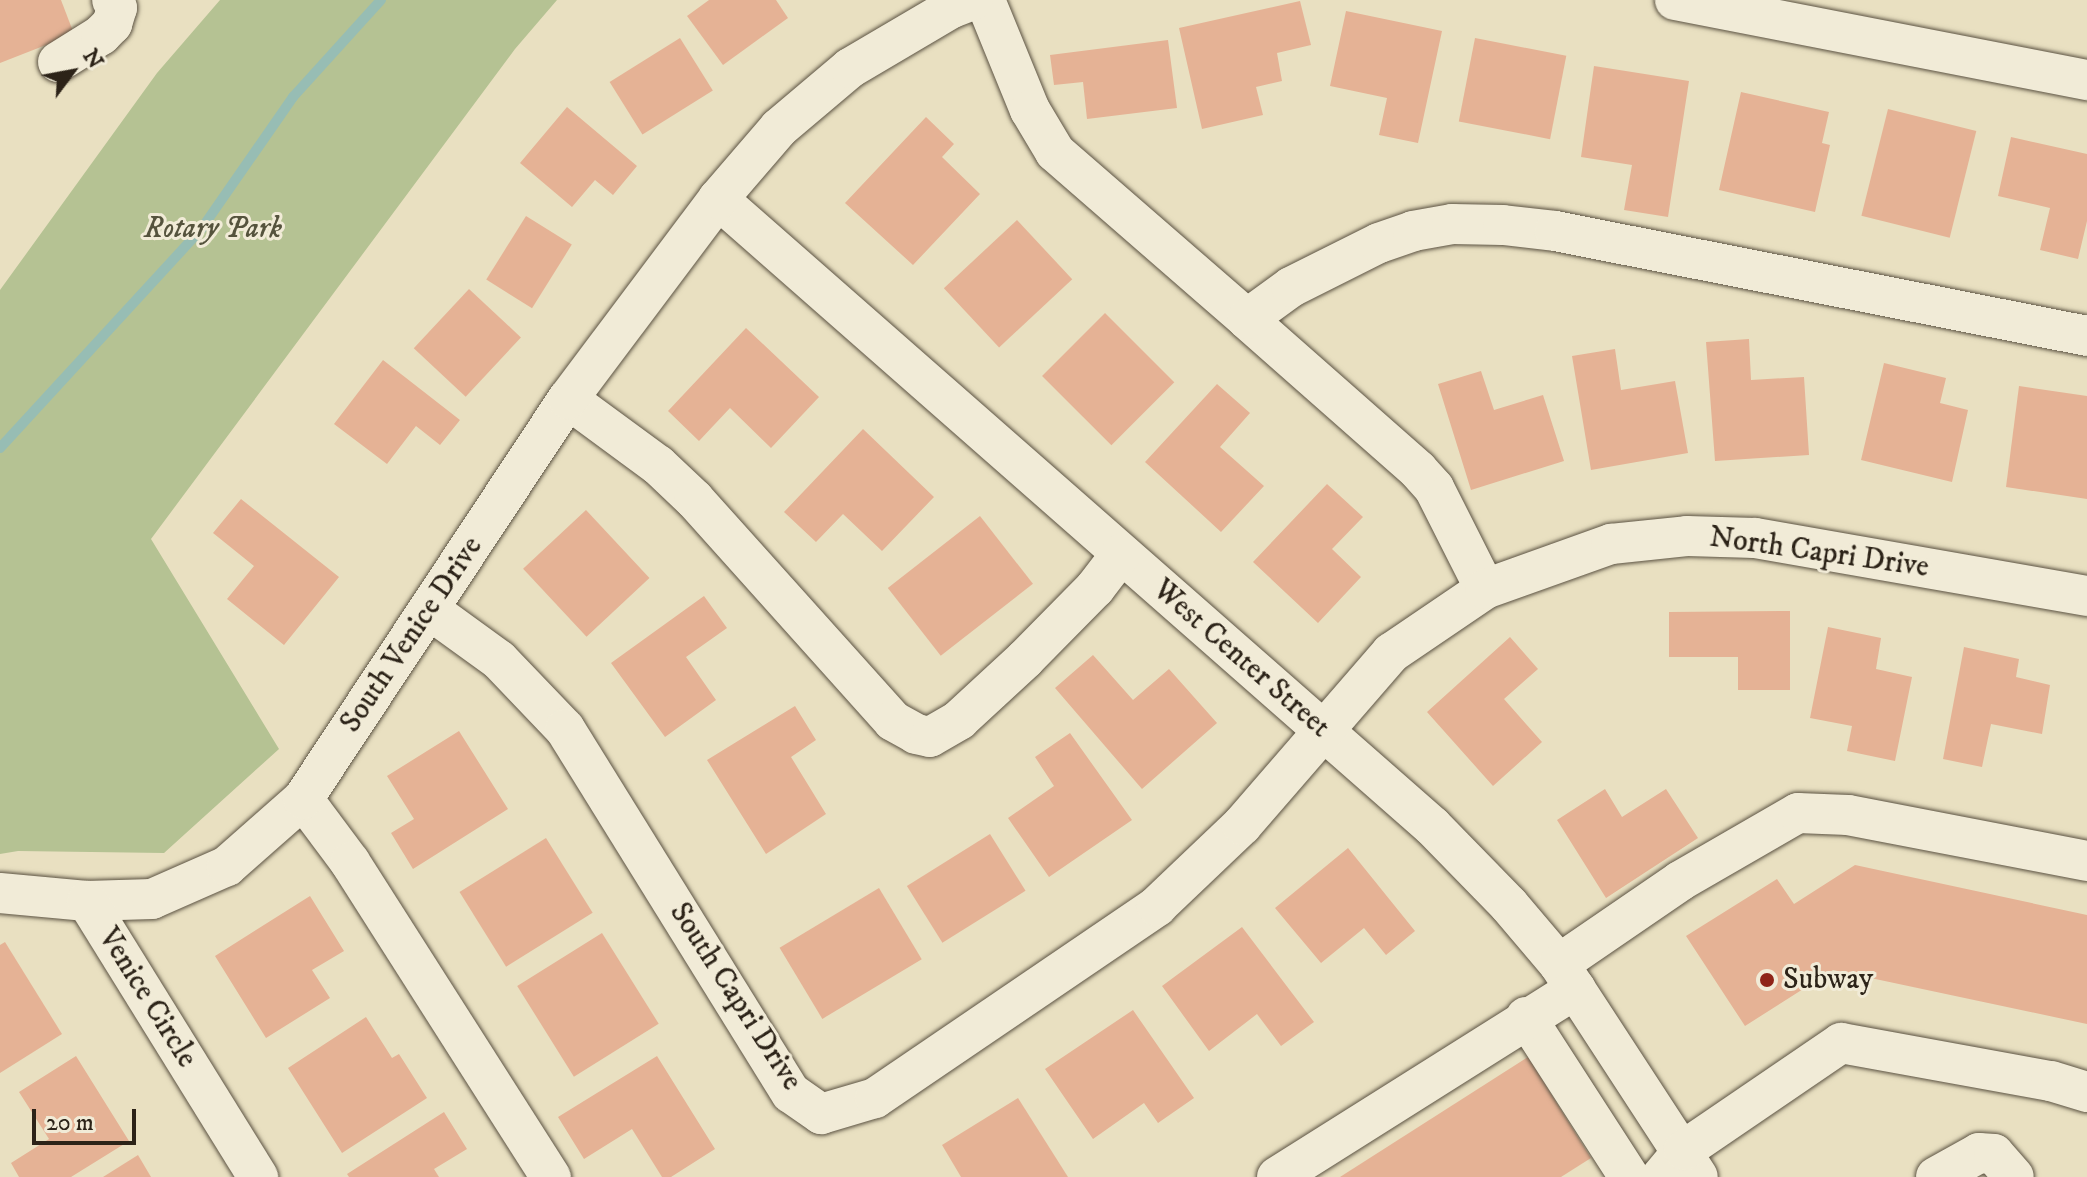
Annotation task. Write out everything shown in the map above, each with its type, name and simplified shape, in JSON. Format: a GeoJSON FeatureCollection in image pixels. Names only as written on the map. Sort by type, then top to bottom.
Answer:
{"type":"FeatureCollection","features":[{"type":"Feature","properties":{"kind":"street"},"geometry":{"type":"LineString","coordinates":[[58,62],[101,35],[112,24],[117,8],[112,0]]}},
{"type":"Feature","properties":{"kind":"street","name":"South Venice Drive"},"geometry":{"type":"LineString","coordinates":[[0,893],[87,901],[152,899],[227,866],[303,799],[568,399],[718,199],[779,128],[850,68],[952,8],[973,0]]}},
{"type":"Feature","properties":{"kind":"street"},"geometry":{"type":"LineString","coordinates":[[985,0],[1030,110],[1055,152],[1426,479],[1485,589]]}},
{"type":"Feature","properties":{"kind":"street"},"geometry":{"type":"LineString","coordinates":[[1675,0],[2087,80]]}},
{"type":"Feature","properties":{"kind":"street","name":"West Center Street"},"geometry":{"type":"LineString","coordinates":[[718,199],[1432,826],[1509,905],[1567,976],[1681,1168]]}},
{"type":"Feature","properties":{"kind":"street"},"geometry":{"type":"LineString","coordinates":[[1247,319],[1291,287],[1379,243],[1413,231],[1452,224],[1503,225],[1555,231],[2087,336]]}},
{"type":"Feature","properties":{"kind":"street"},"geometry":{"type":"LineString","coordinates":[[568,399],[658,465],[694,499],[893,721],[916,734],[930,737],[959,720],[1095,588],[1121,554]]}},
{"type":"Feature","properties":{"kind":"street","name":"North Capri Drive"},"geometry":{"type":"LineString","coordinates":[[1326,733],[1391,653],[1485,589],[1611,544],[1687,536],[1755,538],[2087,596]]}},
{"type":"Feature","properties":{"kind":"street","name":"South Capri Drive"},"geometry":{"type":"LineString","coordinates":[[430,610],[499,660],[565,729],[791,1093],[821,1114],[875,1098],[1157,906],[1242,825],[1326,733]]}},
{"type":"Feature","properties":{"kind":"street"},"geometry":{"type":"LineString","coordinates":[[303,799],[350,862],[551,1177]]}},
{"type":"Feature","properties":{"kind":"street"},"geometry":{"type":"LineString","coordinates":[[1277,1177],[1526,1017],[1567,976],[1680,881],[1798,813],[1848,815],[2087,861]]}},
{"type":"Feature","properties":{"kind":"street","name":"Venice Circle"},"geometry":{"type":"LineString","coordinates":[[87,901],[258,1177]]}},
{"type":"Feature","properties":{"kind":"street"},"geometry":{"type":"LineString","coordinates":[[1526,1017],[1629,1177]]}},
{"type":"Feature","properties":{"kind":"street"},"geometry":{"type":"LineString","coordinates":[[1681,1168],[1841,1043],[2051,1081],[2087,1092]]}},
{"type":"Feature","properties":{"kind":"street"},"geometry":{"type":"LineString","coordinates":[[1936,1177],[1979,1153],[1994,1154],[2014,1177]]}},
{"type":"Feature","properties":{"kind":"green space","name":"Rotary Park"},"geometry":{"type":"Polygon","coordinates":[[[220,0],[557,0],[515,49],[151,539],[279,749],[164,853],[18,851],[0,854],[0,290],[157,73],[220,0]]]}},
{"type":"Feature","properties":{"kind":"building"},"geometry":{"type":"Polygon","coordinates":[[[0,0],[61,0],[74,34],[0,63],[0,0]]]}},
{"type":"Feature","properties":{"kind":"building"},"geometry":{"type":"Polygon","coordinates":[[[709,0],[776,0],[788,18],[723,65],[687,16],[709,0]]]}},
{"type":"Feature","properties":{"kind":"building"},"geometry":{"type":"Polygon","coordinates":[[[1300,1],[1311,45],[1277,53],[1282,81],[1256,87],[1263,115],[1202,129],[1179,28],[1300,1]]]}},
{"type":"Feature","properties":{"kind":"building"},"geometry":{"type":"Polygon","coordinates":[[[1346,11],[1442,31],[1418,143],[1379,135],[1387,98],[1330,86],[1346,11]]]}},
{"type":"Feature","properties":{"kind":"building"},"geometry":{"type":"Polygon","coordinates":[[[680,38],[713,91],[642,135],[610,82],[680,38]]]}},
{"type":"Feature","properties":{"kind":"building"},"geometry":{"type":"Polygon","coordinates":[[[1475,38],[1566,56],[1550,139],[1459,121],[1475,38]]]}},
{"type":"Feature","properties":{"kind":"building"},"geometry":{"type":"Polygon","coordinates":[[[1168,40],[1177,108],[1087,119],[1083,82],[1054,85],[1050,55],[1168,40]]]}},
{"type":"Feature","properties":{"kind":"building"},"geometry":{"type":"Polygon","coordinates":[[[1594,66],[1689,81],[1668,217],[1624,210],[1632,165],[1581,157],[1594,66]]]}},
{"type":"Feature","properties":{"kind":"building"},"geometry":{"type":"Polygon","coordinates":[[[1741,92],[1829,112],[1822,143],[1830,145],[1815,212],[1719,190],[1741,92]]]}},
{"type":"Feature","properties":{"kind":"building"},"geometry":{"type":"Polygon","coordinates":[[[567,107],[637,166],[613,195],[595,180],[572,207],[520,163],[567,107]]]}},
{"type":"Feature","properties":{"kind":"building"},"geometry":{"type":"Polygon","coordinates":[[[1888,109],[1976,131],[1950,238],[1861,216],[1888,109]]]}},
{"type":"Feature","properties":{"kind":"building"},"geometry":{"type":"Polygon","coordinates":[[[926,117],[954,144],[942,157],[980,194],[913,265],[845,203],[926,117]]]}},
{"type":"Feature","properties":{"kind":"building"},"geometry":{"type":"Polygon","coordinates":[[[2011,137],[2087,154],[2087,221],[2078,259],[2040,250],[2050,208],[1998,196],[2011,137]]]}},
{"type":"Feature","properties":{"kind":"building"},"geometry":{"type":"Polygon","coordinates":[[[526,216],[572,245],[532,308],[486,280],[526,216]]]}},
{"type":"Feature","properties":{"kind":"building"},"geometry":{"type":"Polygon","coordinates":[[[1017,220],[1072,279],[999,347],[944,288],[1017,220]]]}},
{"type":"Feature","properties":{"kind":"building"},"geometry":{"type":"Polygon","coordinates":[[[469,289],[521,337],[466,397],[414,348],[469,289]]]}},
{"type":"Feature","properties":{"kind":"building"},"geometry":{"type":"Polygon","coordinates":[[[1105,313],[1174,382],[1111,445],[1042,376],[1105,313]]]}},
{"type":"Feature","properties":{"kind":"building"},"geometry":{"type":"Polygon","coordinates":[[[746,328],[819,397],[771,448],[730,408],[699,441],[668,411],[746,328]]]}},
{"type":"Feature","properties":{"kind":"building"},"geometry":{"type":"Polygon","coordinates":[[[1749,339],[1751,380],[1804,377],[1809,455],[1715,461],[1706,342],[1749,339]]]}},
{"type":"Feature","properties":{"kind":"building"},"geometry":{"type":"Polygon","coordinates":[[[1615,349],[1621,390],[1675,381],[1688,453],[1591,470],[1572,356],[1615,349]]]}},
{"type":"Feature","properties":{"kind":"building"},"geometry":{"type":"Polygon","coordinates":[[[383,360],[460,420],[440,445],[416,426],[387,464],[334,424],[383,360]]]}},
{"type":"Feature","properties":{"kind":"building"},"geometry":{"type":"Polygon","coordinates":[[[1884,363],[1946,378],[1940,403],[1968,410],[1952,482],[1861,460],[1884,363]]]}},
{"type":"Feature","properties":{"kind":"building"},"geometry":{"type":"Polygon","coordinates":[[[1481,371],[1494,410],[1543,395],[1564,461],[1471,490],[1438,384],[1481,371]]]}},
{"type":"Feature","properties":{"kind":"building"},"geometry":{"type":"Polygon","coordinates":[[[1217,384],[1250,413],[1220,447],[1264,486],[1221,532],[1145,462],[1217,384]]]}},
{"type":"Feature","properties":{"kind":"building"},"geometry":{"type":"Polygon","coordinates":[[[2019,386],[2087,396],[2087,499],[2006,487],[2019,386]]]}},
{"type":"Feature","properties":{"kind":"building"},"geometry":{"type":"Polygon","coordinates":[[[863,429],[934,497],[882,551],[843,514],[816,542],[784,512],[863,429]]]}},
{"type":"Feature","properties":{"kind":"building"},"geometry":{"type":"Polygon","coordinates":[[[1327,484],[1363,517],[1332,549],[1361,577],[1318,623],[1253,562],[1327,484]]]}},
{"type":"Feature","properties":{"kind":"building"},"geometry":{"type":"Polygon","coordinates":[[[241,499],[339,577],[284,645],[227,599],[254,566],[213,533],[241,499]]]}},
{"type":"Feature","properties":{"kind":"building"},"geometry":{"type":"Polygon","coordinates":[[[586,510],[649,578],[587,637],[523,569],[586,510]]]}},
{"type":"Feature","properties":{"kind":"building"},"geometry":{"type":"Polygon","coordinates":[[[980,516],[1033,584],[941,656],[888,588],[980,516]]]}},
{"type":"Feature","properties":{"kind":"building"},"geometry":{"type":"Polygon","coordinates":[[[704,596],[727,628],[686,657],[716,700],[665,737],[611,663],[704,596]]]}},
{"type":"Feature","properties":{"kind":"building"},"geometry":{"type":"Polygon","coordinates":[[[1790,611],[1790,690],[1738,690],[1738,657],[1669,657],[1669,612],[1790,611]]]}},
{"type":"Feature","properties":{"kind":"building"},"geometry":{"type":"Polygon","coordinates":[[[1828,627],[1881,638],[1876,669],[1912,677],[1895,761],[1847,751],[1852,726],[1810,718],[1828,627]]]}},
{"type":"Feature","properties":{"kind":"building"},"geometry":{"type":"Polygon","coordinates":[[[1510,637],[1538,669],[1504,699],[1542,742],[1493,786],[1427,712],[1510,637]]]}},
{"type":"Feature","properties":{"kind":"building"},"geometry":{"type":"Polygon","coordinates":[[[1964,647],[2019,659],[2016,677],[2050,685],[2042,734],[1991,724],[1982,767],[1943,759],[1964,647]]]}},
{"type":"Feature","properties":{"kind":"building"},"geometry":{"type":"Polygon","coordinates":[[[1093,655],[1133,700],[1169,669],[1217,723],[1142,789],[1055,688],[1093,655]]]}},
{"type":"Feature","properties":{"kind":"building"},"geometry":{"type":"Polygon","coordinates":[[[795,706],[816,740],[791,757],[826,814],[766,854],[707,760],[795,706]]]}},
{"type":"Feature","properties":{"kind":"building"},"geometry":{"type":"Polygon","coordinates":[[[459,731],[508,809],[413,869],[391,833],[414,819],[387,776],[459,731]]]}},
{"type":"Feature","properties":{"kind":"building"},"geometry":{"type":"Polygon","coordinates":[[[1070,733],[1132,820],[1049,877],[1008,818],[1054,786],[1035,757],[1070,733]]]}},
{"type":"Feature","properties":{"kind":"building"},"geometry":{"type":"Polygon","coordinates":[[[1605,789],[1622,817],[1666,789],[1698,838],[1606,898],[1557,820],[1605,789]]]}},
{"type":"Feature","properties":{"kind":"building"},"geometry":{"type":"Polygon","coordinates":[[[990,834],[1026,891],[942,943],[907,886],[990,834]]]}},
{"type":"Feature","properties":{"kind":"building"},"geometry":{"type":"Polygon","coordinates":[[[546,838],[593,913],[506,967],[459,892],[546,838]]]}},
{"type":"Feature","properties":{"kind":"building"},"geometry":{"type":"Polygon","coordinates":[[[1348,848],[1415,931],[1386,955],[1364,928],[1321,963],[1275,908],[1348,848]]]}},
{"type":"Feature","properties":{"kind":"building"},"geometry":{"type":"Polygon","coordinates":[[[1855,865],[2087,915],[2087,1024],[1833,970],[1745,1026],[1686,936],[1777,879],[1794,904],[1855,865]]]}},
{"type":"Feature","properties":{"kind":"building"},"geometry":{"type":"Polygon","coordinates":[[[879,888],[922,959],[822,1019],[780,948],[879,888]]]}},
{"type":"Feature","properties":{"kind":"building"},"geometry":{"type":"Polygon","coordinates":[[[310,896],[344,951],[312,970],[330,998],[266,1038],[215,956],[310,896]]]}},
{"type":"Feature","properties":{"kind":"building"},"geometry":{"type":"Polygon","coordinates":[[[1242,927],[1314,1022],[1281,1046],[1257,1014],[1209,1051],[1162,986],[1242,927]]]}},
{"type":"Feature","properties":{"kind":"building"},"geometry":{"type":"Polygon","coordinates":[[[602,933],[659,1024],[574,1077],[517,986],[602,933]]]}},
{"type":"Feature","properties":{"kind":"building"},"geometry":{"type":"Polygon","coordinates":[[[5,942],[62,1034],[0,1073],[0,945],[5,942]]]}},
{"type":"Feature","properties":{"kind":"building"},"geometry":{"type":"Polygon","coordinates":[[[1133,1010],[1194,1098],[1158,1123],[1144,1103],[1093,1139],[1045,1069],[1133,1010]]]}},
{"type":"Feature","properties":{"kind":"building"},"geometry":{"type":"Polygon","coordinates":[[[366,1017],[392,1058],[399,1054],[427,1098],[342,1153],[288,1068],[366,1017]]]}},
{"type":"Feature","properties":{"kind":"building"},"geometry":{"type":"Polygon","coordinates":[[[76,1056],[129,1141],[71,1177],[19,1177],[11,1163],[49,1139],[19,1092],[76,1056]]]}},
{"type":"Feature","properties":{"kind":"building"},"geometry":{"type":"Polygon","coordinates":[[[657,1056],[715,1149],[671,1177],[662,1177],[632,1129],[584,1159],[558,1117],[657,1056]]]}},
{"type":"Feature","properties":{"kind":"building"},"geometry":{"type":"Polygon","coordinates":[[[1528,1057],[1591,1158],[1561,1177],[1340,1177],[1528,1057]]]}},
{"type":"Feature","properties":{"kind":"building"},"geometry":{"type":"Polygon","coordinates":[[[1018,1098],[1068,1177],[961,1177],[942,1145],[1018,1098]]]}},
{"type":"Feature","properties":{"kind":"building"},"geometry":{"type":"Polygon","coordinates":[[[444,1112],[467,1149],[434,1169],[439,1177],[349,1177],[347,1174],[444,1112]]]}},
{"type":"Feature","properties":{"kind":"building"},"geometry":{"type":"Polygon","coordinates":[[[138,1155],[151,1177],[103,1177],[138,1155]]]}},
{"type":"Feature","properties":{"kind":"waterway"},"geometry":{"type":"LineString","coordinates":[[0,448],[202,228],[293,97],[381,0]]}},
{"type":"Feature","properties":{"kind":"place","name":"Subway"},"geometry":{"type":"Point","coordinates":[1767,980]}}]}
